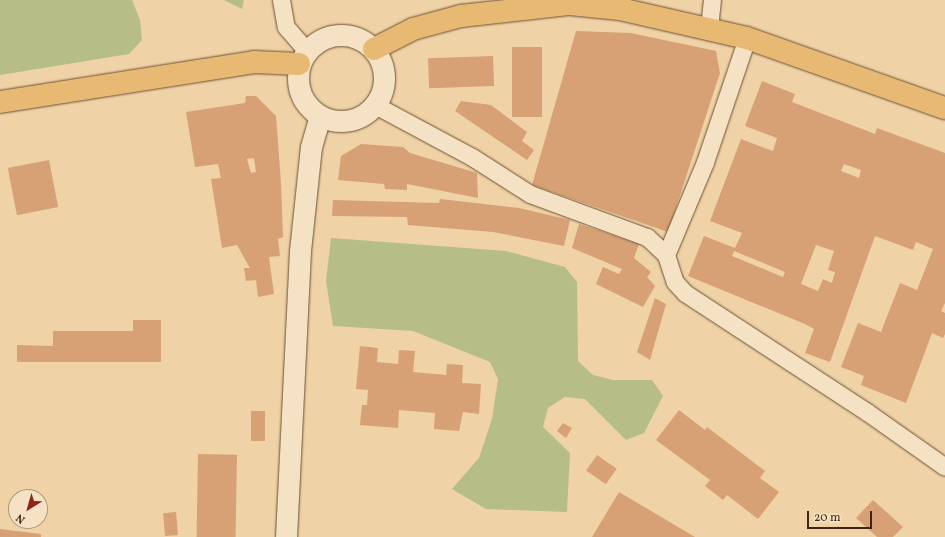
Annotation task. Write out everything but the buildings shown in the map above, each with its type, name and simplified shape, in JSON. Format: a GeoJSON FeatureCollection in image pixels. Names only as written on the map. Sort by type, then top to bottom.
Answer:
{"type":"FeatureCollection","features":[{"type":"Feature","properties":{"kind":"main road"},"geometry":{"type":"LineString","coordinates":[[374,49],[413,29],[461,16],[570,4],[620,9],[709,28],[747,38],[945,108]]}},
{"type":"Feature","properties":{"kind":"main road"},"geometry":{"type":"LineString","coordinates":[[0,102],[254,62],[303,57]]}},
{"type":"Feature","properties":{"kind":"street"},"geometry":{"type":"LineString","coordinates":[[281,0],[286,27],[303,57]]}},
{"type":"Feature","properties":{"kind":"street"},"geometry":{"type":"LineString","coordinates":[[709,28],[712,0]]}},
{"type":"Feature","properties":{"kind":"street"},"geometry":{"type":"LineString","coordinates":[[347,34],[362,39],[374,49],[382,62],[385,77],[382,92],[375,105],[361,116],[344,121],[320,116],[308,106],[300,93],[297,79],[303,57],[318,40],[332,35],[347,34]]}},
{"type":"Feature","properties":{"kind":"street"},"geometry":{"type":"LineString","coordinates":[[666,255],[705,162],[747,38]]}},
{"type":"Feature","properties":{"kind":"street"},"geometry":{"type":"LineString","coordinates":[[375,105],[472,157],[530,194],[646,237],[666,255],[675,282],[685,293],[867,412],[945,467]]}},
{"type":"Feature","properties":{"kind":"street"},"geometry":{"type":"LineString","coordinates":[[286,537],[300,251],[311,147],[320,116]]}},
{"type":"Feature","properties":{"kind":"green space"},"geometry":{"type":"Polygon","coordinates":[[[0,0],[132,0],[140,20],[142,40],[129,54],[0,75],[0,0]]]}},
{"type":"Feature","properties":{"kind":"green space"},"geometry":{"type":"Polygon","coordinates":[[[224,0],[244,0],[242,9],[224,0]]]}},
{"type":"Feature","properties":{"kind":"green space"},"geometry":{"type":"Polygon","coordinates":[[[331,238],[506,251],[565,267],[577,282],[578,361],[593,375],[613,380],[652,380],[663,396],[644,433],[626,440],[585,399],[565,397],[548,408],[543,427],[570,453],[567,512],[486,509],[452,489],[479,458],[492,419],[498,379],[490,362],[413,331],[333,326],[326,281],[331,238]]]}}]}
